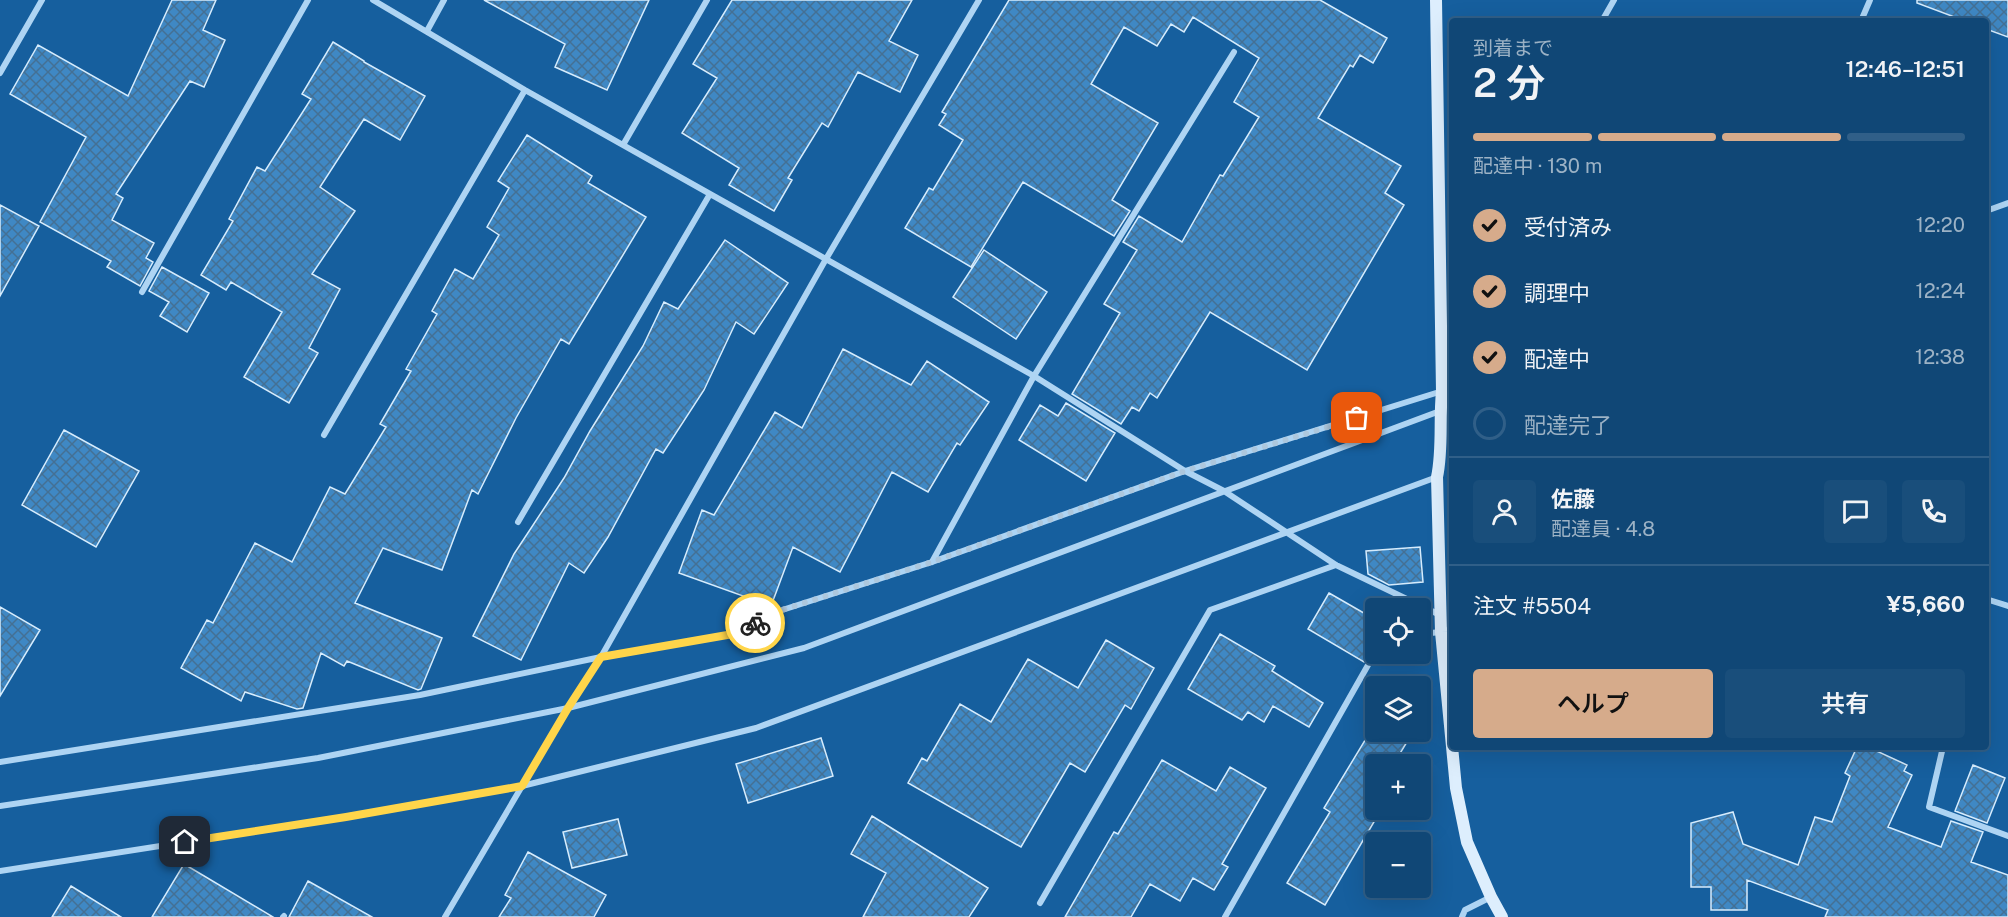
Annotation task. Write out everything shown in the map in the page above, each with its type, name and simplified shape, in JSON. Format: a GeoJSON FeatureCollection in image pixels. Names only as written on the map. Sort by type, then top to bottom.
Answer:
{"type":"FeatureCollection","features":[{"type":"Feature","properties":{"kind":"street"},"geometry":{"type":"LineString","coordinates":[[0,73],[42,0]]}},
{"type":"Feature","properties":{"kind":"street"},"geometry":{"type":"LineString","coordinates":[[142,292],[308,0]]}},
{"type":"Feature","properties":{"kind":"street"},"geometry":{"type":"LineString","coordinates":[[373,0],[525,90],[1034,376],[1185,471],[1224,491],[1336,565],[1441,615]]}},
{"type":"Feature","properties":{"kind":"street"},"geometry":{"type":"LineString","coordinates":[[427,32],[444,0]]}},
{"type":"Feature","properties":{"kind":"street"},"geometry":{"type":"LineString","coordinates":[[623,144],[707,0]]}},
{"type":"Feature","properties":{"kind":"street"},"geometry":{"type":"LineString","coordinates":[[445,917],[568,708],[601,657],[826,259],[979,0]]}},
{"type":"Feature","properties":{"kind":"street"},"geometry":{"type":"LineString","coordinates":[[1436,0],[1447,390],[1440,411],[1441,457],[1437,477],[1441,615],[1446,630],[1449,677]]}},
{"type":"Feature","properties":{"kind":"street"},"geometry":{"type":"LineString","coordinates":[[1604,18],[1614,0]]}},
{"type":"Feature","properties":{"kind":"street"},"geometry":{"type":"LineString","coordinates":[[1862,18],[1870,0]]}},
{"type":"Feature","properties":{"kind":"street"},"geometry":{"type":"LineString","coordinates":[[932,562],[1034,376],[1234,52]]}},
{"type":"Feature","properties":{"kind":"street"},"geometry":{"type":"LineString","coordinates":[[324,435],[525,90]]}},
{"type":"Feature","properties":{"kind":"street"},"geometry":{"type":"LineString","coordinates":[[518,522],[710,194]]}},
{"type":"Feature","properties":{"kind":"street"},"geometry":{"type":"LineString","coordinates":[[1989,210],[2008,203]]}},
{"type":"Feature","properties":{"kind":"street"},"geometry":{"type":"LineString","coordinates":[[0,762],[408,697],[601,657],[733,634],[776,612],[932,562],[1185,471],[1447,390]]}},
{"type":"Feature","properties":{"kind":"street"},"geometry":{"type":"LineString","coordinates":[[0,806],[318,758],[568,708],[804,648],[1440,411]]}},
{"type":"Feature","properties":{"kind":"street"},"geometry":{"type":"LineString","coordinates":[[0,871],[346,817],[522,786],[756,728],[1437,477]]}},
{"type":"Feature","properties":{"kind":"street"},"geometry":{"type":"LineString","coordinates":[[1040,903],[1210,610],[1336,565]]}},
{"type":"Feature","properties":{"kind":"street"},"geometry":{"type":"LineString","coordinates":[[1989,600],[2008,606]]}},
{"type":"Feature","properties":{"kind":"street"},"geometry":{"type":"LineString","coordinates":[[1431,632],[1446,630]]}},
{"type":"Feature","properties":{"kind":"street"},"geometry":{"type":"LineString","coordinates":[[1225,917],[1369,664]]}},
{"type":"Feature","properties":{"kind":"street"},"geometry":{"type":"LineString","coordinates":[[1454,750],[1456,788],[1467,842],[1502,917]]}},
{"type":"Feature","properties":{"kind":"street"},"geometry":{"type":"LineString","coordinates":[[1942,750],[1929,807],[2008,836]]}},
{"type":"Feature","properties":{"kind":"street"},"geometry":{"type":"LineString","coordinates":[[1462,917],[1465,910],[1491,897]]}},
{"type":"Feature","properties":{"kind":"building"},"geometry":{"type":"Polygon","coordinates":[[[172,0],[216,0],[203,30],[225,40],[204,87],[190,81],[116,194],[123,198],[112,220],[154,243],[146,258],[153,262],[140,286],[107,267],[111,261],[40,222],[86,137],[10,94],[38,45],[128,96],[172,0]]]}},
{"type":"Feature","properties":{"kind":"building"},"geometry":{"type":"Polygon","coordinates":[[[484,0],[649,0],[607,90],[555,67],[565,44],[484,0]]]}},
{"type":"Feature","properties":{"kind":"building"},"geometry":{"type":"Polygon","coordinates":[[[732,0],[912,0],[889,41],[918,55],[900,92],[858,72],[828,127],[822,123],[788,178],[792,180],[774,211],[729,185],[739,168],[682,133],[717,78],[693,64],[732,0]]]}},
{"type":"Feature","properties":{"kind":"building"},"geometry":{"type":"Polygon","coordinates":[[[1009,0],[1320,0],[1387,38],[1373,63],[1360,55],[1353,67],[1350,65],[1318,118],[1401,166],[1385,193],[1404,205],[1307,370],[1210,312],[1157,398],[1150,393],[1139,411],[1132,407],[1121,424],[1072,394],[1120,313],[1104,304],[1137,250],[1123,242],[1139,216],[1182,242],[1220,175],[1223,176],[1259,117],[1234,102],[1259,58],[1193,17],[1184,32],[1171,24],[1157,46],[1124,27],[1091,84],[1158,123],[1112,200],[1130,211],[1114,236],[1023,182],[971,267],[905,228],[929,188],[933,190],[963,140],[939,125],[946,114],[942,112],[1009,0]]]}},
{"type":"Feature","properties":{"kind":"building"},"geometry":{"type":"Polygon","coordinates":[[[1917,0],[2008,0],[2008,37],[1989,30],[1989,18],[1957,18],[1917,3],[1917,0]]]}},
{"type":"Feature","properties":{"kind":"building"},"geometry":{"type":"Polygon","coordinates":[[[333,42],[425,96],[400,140],[364,119],[320,187],[355,211],[312,274],[340,289],[309,348],[318,353],[289,403],[244,377],[282,312],[231,282],[226,290],[201,275],[233,221],[229,219],[257,167],[265,171],[311,99],[302,94],[333,42]]]}},
{"type":"Feature","properties":{"kind":"building"},"geometry":{"type":"Polygon","coordinates":[[[527,135],[592,176],[588,183],[646,217],[569,344],[561,339],[516,418],[478,494],[472,490],[442,570],[383,548],[355,603],[442,638],[421,689],[418,690],[347,661],[344,666],[321,653],[303,708],[297,709],[245,692],[241,701],[181,668],[207,620],[213,623],[255,543],[292,562],[330,487],[345,494],[386,427],[380,424],[411,371],[406,369],[437,314],[432,311],[455,269],[473,279],[499,235],[487,227],[509,188],[498,181],[527,135]]]}},
{"type":"Feature","properties":{"kind":"building"},"geometry":{"type":"Polygon","coordinates":[[[0,205],[39,226],[0,296],[0,205]]]}},
{"type":"Feature","properties":{"kind":"building"},"geometry":{"type":"Polygon","coordinates":[[[725,240],[788,283],[754,334],[736,322],[704,390],[663,453],[656,449],[608,537],[584,573],[569,563],[521,660],[473,636],[514,554],[564,478],[590,431],[643,346],[664,302],[678,309],[725,240]]]}},
{"type":"Feature","properties":{"kind":"building"},"geometry":{"type":"Polygon","coordinates":[[[984,250],[1047,292],[1016,339],[953,297],[984,250]]]}},
{"type":"Feature","properties":{"kind":"building"},"geometry":{"type":"Polygon","coordinates":[[[162,267],[209,293],[187,332],[160,316],[169,302],[149,291],[162,267]]]}},
{"type":"Feature","properties":{"kind":"building"},"geometry":{"type":"Polygon","coordinates":[[[843,349],[911,385],[927,361],[989,402],[960,445],[957,443],[928,492],[892,472],[840,572],[793,547],[771,606],[679,573],[702,510],[714,515],[775,412],[802,428],[843,349]]]}},
{"type":"Feature","properties":{"kind":"building"},"geometry":{"type":"Polygon","coordinates":[[[1066,403],[1115,433],[1086,481],[1019,440],[1040,405],[1058,416],[1066,403]]]}},
{"type":"Feature","properties":{"kind":"building"},"geometry":{"type":"Polygon","coordinates":[[[64,430],[139,471],[96,547],[22,505],[64,430]]]}},
{"type":"Feature","properties":{"kind":"building"},"geometry":{"type":"Polygon","coordinates":[[[1420,547],[1423,582],[1389,585],[1368,574],[1366,551],[1420,547]]]}},
{"type":"Feature","properties":{"kind":"building"},"geometry":{"type":"Polygon","coordinates":[[[1329,593],[1365,614],[1364,662],[1308,629],[1329,593]]]}},
{"type":"Feature","properties":{"kind":"building"},"geometry":{"type":"Polygon","coordinates":[[[0,607],[40,630],[0,696],[0,607]]]}},
{"type":"Feature","properties":{"kind":"building"},"geometry":{"type":"Polygon","coordinates":[[[1220,634],[1275,666],[1272,671],[1323,703],[1309,727],[1273,706],[1264,722],[1248,712],[1242,720],[1188,689],[1220,634]]]}},
{"type":"Feature","properties":{"kind":"building"},"geometry":{"type":"Polygon","coordinates":[[[1106,640],[1154,668],[1131,709],[1125,705],[1085,772],[1070,763],[1021,847],[908,783],[922,758],[927,761],[960,704],[991,722],[1028,659],[1078,688],[1106,640]]]}},
{"type":"Feature","properties":{"kind":"building"},"geometry":{"type":"Polygon","coordinates":[[[821,738],[833,776],[748,803],[736,764],[821,738]]]}},
{"type":"Feature","properties":{"kind":"building"},"geometry":{"type":"Polygon","coordinates":[[[1365,740],[1407,742],[1400,754],[1365,754],[1365,820],[1375,820],[1368,832],[1365,832],[1365,837],[1325,905],[1287,883],[1330,812],[1324,808],[1365,740]]]}},
{"type":"Feature","properties":{"kind":"building"},"geometry":{"type":"Polygon","coordinates":[[[1856,750],[1874,750],[1907,765],[1904,771],[1912,775],[1888,827],[1941,847],[1951,821],[1983,832],[1971,862],[2008,875],[2008,917],[1825,917],[1828,910],[1747,880],[1747,910],[1711,910],[1711,887],[1691,887],[1691,823],[1733,812],[1743,844],[1798,865],[1815,817],[1832,822],[1850,776],[1845,773],[1856,750]]]}},
{"type":"Feature","properties":{"kind":"building"},"geometry":{"type":"Polygon","coordinates":[[[1162,760],[1216,791],[1230,767],[1266,788],[1222,864],[1228,867],[1214,890],[1193,878],[1180,901],[1150,884],[1131,917],[1065,917],[1114,832],[1118,834],[1162,760]]]}},
{"type":"Feature","properties":{"kind":"building"},"geometry":{"type":"Polygon","coordinates":[[[1973,765],[2005,778],[1987,823],[1955,811],[1973,765]]]}},
{"type":"Feature","properties":{"kind":"building"},"geometry":{"type":"Polygon","coordinates":[[[872,816],[988,888],[969,917],[863,917],[886,873],[851,854],[872,816]]]}},
{"type":"Feature","properties":{"kind":"building"},"geometry":{"type":"Polygon","coordinates":[[[618,819],[627,855],[572,868],[563,832],[618,819]]]}},
{"type":"Feature","properties":{"kind":"building"},"geometry":{"type":"Polygon","coordinates":[[[528,852],[606,895],[594,917],[499,917],[511,898],[505,895],[528,852]]]}},
{"type":"Feature","properties":{"kind":"building"},"geometry":{"type":"Polygon","coordinates":[[[184,864],[273,917],[152,917],[184,864]]]}},
{"type":"Feature","properties":{"kind":"building"},"geometry":{"type":"Polygon","coordinates":[[[308,881],[372,917],[289,917],[308,881]]]}},
{"type":"Feature","properties":{"kind":"building"},"geometry":{"type":"Polygon","coordinates":[[[71,886],[121,917],[52,917],[71,886]]]}},
{"type":"Feature","properties":{"kind":"way so far"},"geometry":{"type":"LineString","coordinates":[[755,623],[776,612],[932,562],[1185,471],[1357,418]]}},
{"type":"Feature","properties":{"kind":"route"},"geometry":{"type":"LineString","coordinates":[[185,842],[522,786],[601,657],[733,634],[755,623]]}}]}
